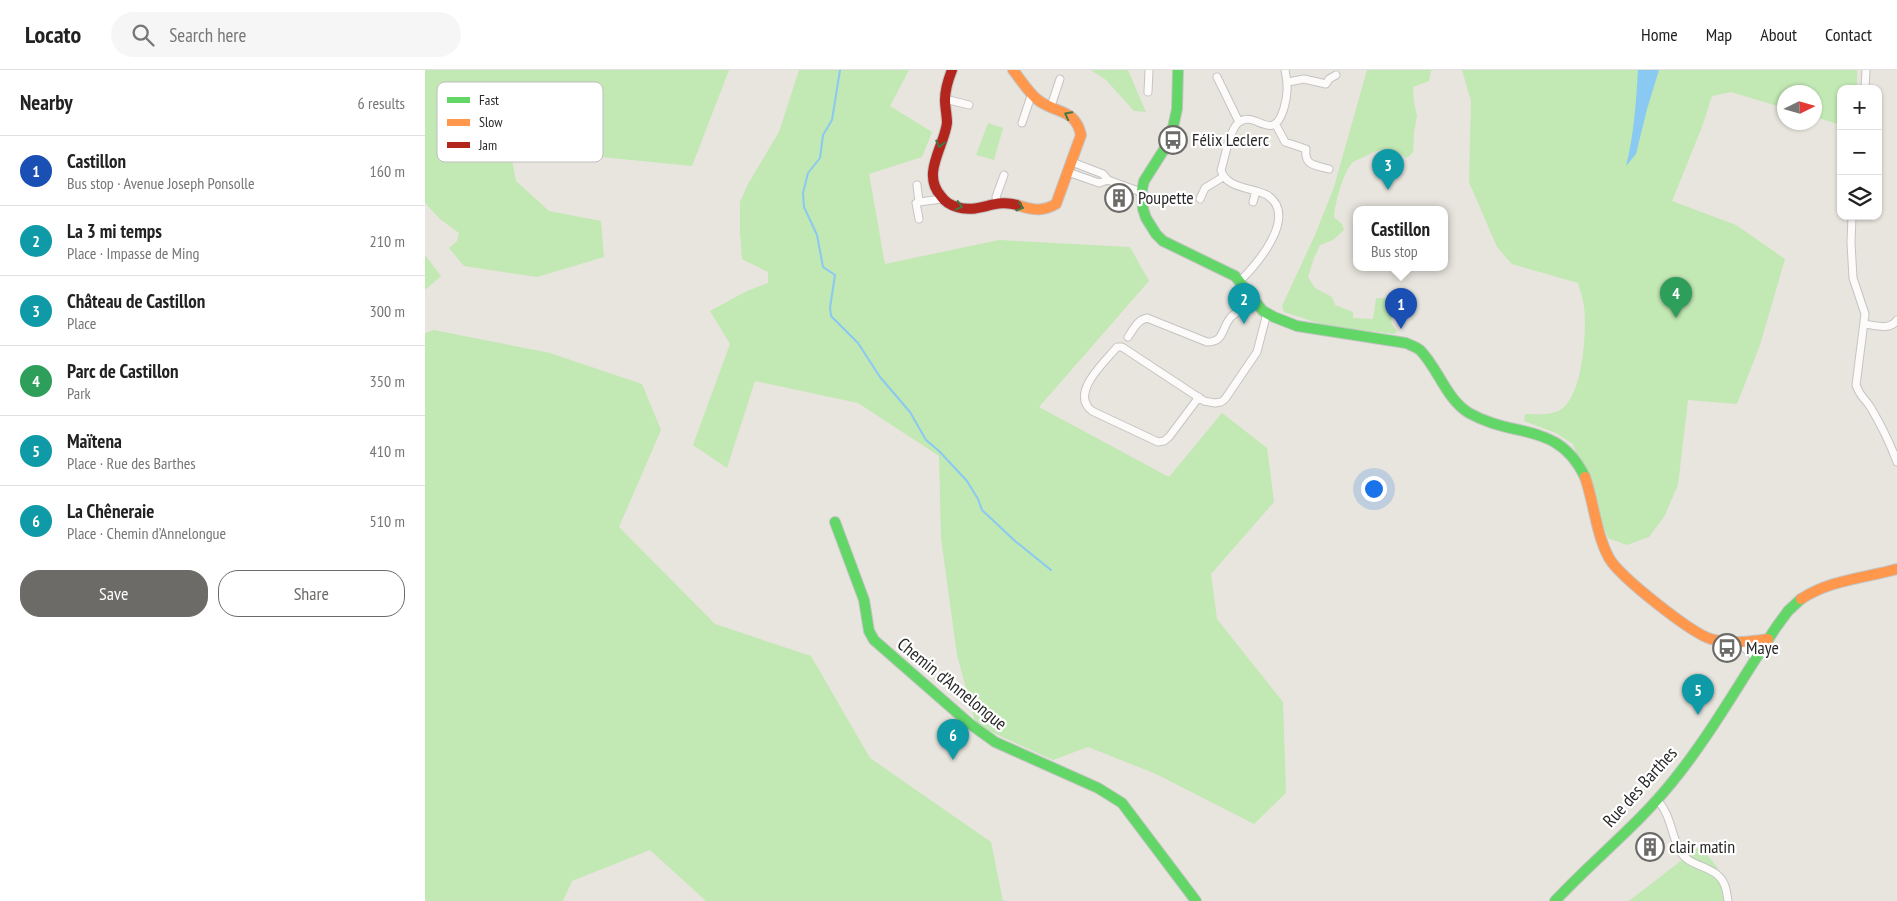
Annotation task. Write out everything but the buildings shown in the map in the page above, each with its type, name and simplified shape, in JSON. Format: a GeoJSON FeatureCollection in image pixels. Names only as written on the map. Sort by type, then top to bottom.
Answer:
{"type":"FeatureCollection","features":[{"type":"Feature","properties":{"kind":"street"},"geometry":{"type":"LineString","coordinates":[[952,70],[948,79],[945,99],[946,125],[932,176],[936,193],[942,199],[959,208],[970,209],[1003,201],[1031,210],[1043,211],[1056,204],[1081,134],[1080,126],[1072,116],[1040,101],[1013,70]]}},
{"type":"Feature","properties":{"kind":"street"},"geometry":{"type":"LineString","coordinates":[[1148,92],[1149,70]]}},
{"type":"Feature","properties":{"kind":"street"},"geometry":{"type":"LineString","coordinates":[[1178,70],[1177,114],[1172,131],[1157,162],[1148,173],[1141,192],[1144,215],[1155,233],[1163,241],[1226,270],[1240,281],[1267,313],[1297,326],[1405,343],[1419,349],[1458,403],[1468,412],[1483,419],[1539,434],[1563,445],[1577,460],[1585,478],[1609,558],[1621,574],[1703,636],[1713,640],[1740,644],[1768,639]]}},
{"type":"Feature","properties":{"kind":"street"},"geometry":{"type":"LineString","coordinates":[[1240,281],[1269,245],[1279,221],[1278,210],[1274,201],[1266,195],[1228,182],[1223,177],[1221,170],[1233,128],[1239,122],[1244,119],[1269,126],[1281,120],[1288,94],[1285,70]]}},
{"type":"Feature","properties":{"kind":"street"},"geometry":{"type":"LineString","coordinates":[[1865,85],[1866,70]]}},
{"type":"Feature","properties":{"kind":"street"},"geometry":{"type":"LineString","coordinates":[[1287,82],[1304,79],[1326,84],[1329,78],[1336,75]]}},
{"type":"Feature","properties":{"kind":"street"},"geometry":{"type":"LineString","coordinates":[[1217,77],[1239,122]]}},
{"type":"Feature","properties":{"kind":"street"},"geometry":{"type":"LineString","coordinates":[[1051,106],[1060,79]]}},
{"type":"Feature","properties":{"kind":"street"},"geometry":{"type":"LineString","coordinates":[[1021,123],[1030,99],[1034,95]]}},
{"type":"Feature","properties":{"kind":"street"},"geometry":{"type":"LineString","coordinates":[[945,99],[969,105]]}},
{"type":"Feature","properties":{"kind":"street"},"geometry":{"type":"LineString","coordinates":[[1276,124],[1285,142],[1306,149],[1305,158],[1308,163],[1329,169]]}},
{"type":"Feature","properties":{"kind":"street"},"geometry":{"type":"LineString","coordinates":[[1072,162],[1103,174],[1108,180],[1141,192]]}},
{"type":"Feature","properties":{"kind":"street"},"geometry":{"type":"LineString","coordinates":[[1088,178],[1091,170]]}},
{"type":"Feature","properties":{"kind":"street"},"geometry":{"type":"LineString","coordinates":[[1068,172],[1099,183],[1108,180]]}},
{"type":"Feature","properties":{"kind":"street"},"geometry":{"type":"LineString","coordinates":[[998,203],[996,197],[1004,175]]}},
{"type":"Feature","properties":{"kind":"street"},"geometry":{"type":"LineString","coordinates":[[1200,199],[1205,188],[1223,177]]}},
{"type":"Feature","properties":{"kind":"street"},"geometry":{"type":"LineString","coordinates":[[917,185],[919,202],[916,203],[919,219]]}},
{"type":"Feature","properties":{"kind":"street"},"geometry":{"type":"LineString","coordinates":[[1253,202],[1256,191]]}},
{"type":"Feature","properties":{"kind":"street"},"geometry":{"type":"LineString","coordinates":[[919,202],[942,199]]}},
{"type":"Feature","properties":{"kind":"street"},"geometry":{"type":"LineString","coordinates":[[1852,220],[1853,278],[1863,307],[1864,324],[1856,385],[1860,395],[1878,420],[1897,462]]}},
{"type":"Feature","properties":{"kind":"street"},"geometry":{"type":"LineString","coordinates":[[1128,337],[1141,319],[1147,318],[1207,342],[1215,342],[1221,337],[1230,318],[1256,302]]}},
{"type":"Feature","properties":{"kind":"street"},"geometry":{"type":"LineString","coordinates":[[1199,397],[1169,438],[1158,442],[1092,411],[1087,407],[1083,395],[1087,385],[1117,347],[1122,347],[1199,397],[1204,401],[1221,402],[1257,352],[1267,313]]}},
{"type":"Feature","properties":{"kind":"street"},"geometry":{"type":"LineString","coordinates":[[1864,324],[1887,327],[1894,325],[1897,320]]}},
{"type":"Feature","properties":{"kind":"street","name":"Chemin d’Annelongue"},"geometry":{"type":"LineString","coordinates":[[835,522],[864,600],[869,631],[874,640],[970,724],[995,742],[1098,788],[1122,803],[1196,901]]}},
{"type":"Feature","properties":{"kind":"street","name":"Rue des Barthes"},"geometry":{"type":"LineString","coordinates":[[1555,901],[1656,799],[1685,764],[1768,639],[1791,609],[1809,594],[1831,583],[1897,569]]}},
{"type":"Feature","properties":{"kind":"street"},"geometry":{"type":"LineString","coordinates":[[1740,644],[1756,658]]}},
{"type":"Feature","properties":{"kind":"street"},"geometry":{"type":"LineString","coordinates":[[1656,799],[1666,812],[1681,852],[1694,863],[1709,868],[1717,874],[1725,884],[1728,901]]}},
{"type":"Feature","properties":{"kind":"green space"},"geometry":{"type":"Polygon","coordinates":[[[425,70],[729,70],[692,166],[603,157],[603,82],[437,82],[437,162],[513,162],[516,181],[549,211],[601,221],[604,257],[537,277],[464,266],[449,248],[457,241],[459,233],[440,219],[425,203],[425,70]]]}},
{"type":"Feature","properties":{"kind":"green space"},"geometry":{"type":"Polygon","coordinates":[[[799,70],[909,70],[890,106],[932,132],[922,157],[869,174],[885,264],[999,240],[1130,247],[1149,281],[1039,407],[1169,477],[1222,413],[1267,448],[1274,502],[1211,574],[1217,619],[1283,702],[1286,793],[1254,824],[1156,774],[1088,747],[1053,760],[976,725],[957,655],[941,538],[939,456],[858,403],[755,381],[727,468],[693,445],[730,344],[710,311],[747,291],[768,283],[768,272],[742,259],[740,202],[748,184],[779,132],[799,70]]]}},
{"type":"Feature","properties":{"kind":"green space"},"geometry":{"type":"Polygon","coordinates":[[[1091,70],[1128,70],[1146,112],[1134,111],[1106,80],[1091,70]]]}},
{"type":"Feature","properties":{"kind":"green space"},"geometry":{"type":"Polygon","coordinates":[[[1367,70],[1434,70],[1431,71],[1429,81],[1413,87],[1417,116],[1413,152],[1407,158],[1396,151],[1386,149],[1353,162],[1343,180],[1334,217],[1342,224],[1344,230],[1333,240],[1320,245],[1308,277],[1315,288],[1332,297],[1335,305],[1353,312],[1353,318],[1373,319],[1376,298],[1393,299],[1394,307],[1391,323],[1397,331],[1395,334],[1327,326],[1284,312],[1282,306],[1315,235],[1334,187],[1367,70]]]}},
{"type":"Feature","properties":{"kind":"green space"},"geometry":{"type":"Polygon","coordinates":[[[1462,70],[1857,70],[1857,85],[1837,85],[1837,124],[1822,119],[1822,85],[1777,85],[1777,106],[1731,92],[1712,96],[1702,127],[1672,201],[1736,225],[1785,259],[1760,345],[1737,404],[1688,400],[1678,485],[1664,517],[1649,537],[1627,545],[1608,538],[1573,444],[1556,433],[1524,421],[1525,414],[1545,414],[1559,411],[1570,400],[1582,360],[1585,330],[1584,303],[1578,283],[1512,264],[1497,247],[1469,182],[1471,101],[1462,70]]]}},
{"type":"Feature","properties":{"kind":"green space"},"geometry":{"type":"Polygon","coordinates":[[[988,123],[1003,128],[994,160],[976,155],[988,123]]]}},
{"type":"Feature","properties":{"kind":"green space"},"geometry":{"type":"Polygon","coordinates":[[[425,255],[441,276],[425,290],[425,255]]]}},
{"type":"Feature","properties":{"kind":"green space"},"geometry":{"type":"Polygon","coordinates":[[[434,330],[550,353],[642,384],[661,430],[619,527],[715,624],[811,656],[870,758],[991,842],[1003,901],[706,901],[650,850],[572,881],[563,901],[425,901],[425,333],[434,330]]]}},
{"type":"Feature","properties":{"kind":"green space"},"geometry":{"type":"Polygon","coordinates":[[[1700,846],[1717,867],[1724,901],[1629,901],[1700,846]]]}},
{"type":"Feature","properties":{"kind":"water"},"geometry":{"type":"Polygon","coordinates":[[[1638,70],[1659,70],[1636,154],[1626,166],[1633,131],[1638,70]]]}},
{"type":"Feature","properties":{"kind":"waterway"},"geometry":{"type":"LineString","coordinates":[[840,70],[832,120],[823,135],[820,158],[808,173],[803,193],[804,207],[817,235],[823,267],[835,275],[830,308],[831,316],[858,343],[880,377],[910,412],[926,440],[967,481],[978,499],[982,510],[1015,541],[1051,570]]}},
{"type":"Feature","properties":{"kind":"traffic: fast"},"geometry":{"type":"LineString","coordinates":[[1178,70],[1177,109],[1172,132],[1165,148],[1144,181],[1142,190],[1143,209],[1156,234],[1163,241],[1235,276],[1263,311],[1274,317],[1297,326],[1406,343],[1417,348],[1432,365],[1448,392],[1461,407],[1486,421],[1549,439],[1562,447],[1574,459],[1585,477]]}},
{"type":"Feature","properties":{"kind":"traffic: fast"},"geometry":{"type":"LineString","coordinates":[[835,522],[864,600],[869,631],[874,640],[970,724],[995,742],[1098,788],[1122,803],[1196,901]]}},
{"type":"Feature","properties":{"kind":"traffic: fast"},"geometry":{"type":"LineString","coordinates":[[1555,901],[1645,813],[1673,781],[1714,725],[1777,626],[1788,611],[1801,599]]}},
{"type":"Feature","properties":{"kind":"traffic: slow"},"geometry":{"type":"LineString","coordinates":[[1013,70],[1038,100],[1070,116],[1078,126],[1081,135],[1056,204],[1037,209],[1017,205]]}},
{"type":"Feature","properties":{"kind":"traffic: slow"},"geometry":{"type":"LineString","coordinates":[[1585,477],[1605,549],[1609,558],[1627,578],[1673,616],[1701,635],[1725,642],[1768,639]]}},
{"type":"Feature","properties":{"kind":"traffic: slow"},"geometry":{"type":"LineString","coordinates":[[1801,599],[1847,580],[1897,569]]}},
{"type":"Feature","properties":{"kind":"traffic: jam"},"geometry":{"type":"LineString","coordinates":[[952,70],[945,96],[947,123],[933,170],[935,188],[946,202],[965,209],[1001,203],[1017,205]]}},
{"type":"Feature","properties":{"kind":"place","name":"Félix Leclerc"},"geometry":{"type":"Point","coordinates":[1173,140]}},
{"type":"Feature","properties":{"kind":"place","name":"Château de Castillon"},"geometry":{"type":"Point","coordinates":[1388,190]}},
{"type":"Feature","properties":{"kind":"place","name":"Poupette"},"geometry":{"type":"Point","coordinates":[1119,198]}},
{"type":"Feature","properties":{"kind":"place","name":"Parc de Castillon"},"geometry":{"type":"Point","coordinates":[1676,318]}},
{"type":"Feature","properties":{"kind":"place","name":"La 3 mi temps"},"geometry":{"type":"Point","coordinates":[1244,324]}},
{"type":"Feature","properties":{"kind":"place","name":"Castillon"},"geometry":{"type":"Point","coordinates":[1401,329]}},
{"type":"Feature","properties":{"kind":"place","name":"Maye"},"geometry":{"type":"Point","coordinates":[1727,648]}},
{"type":"Feature","properties":{"kind":"place","name":"Maïtena"},"geometry":{"type":"Point","coordinates":[1698,715]}},
{"type":"Feature","properties":{"kind":"place","name":"La Chêneraie"},"geometry":{"type":"Point","coordinates":[953,760]}},
{"type":"Feature","properties":{"kind":"place","name":"clair matin"},"geometry":{"type":"Point","coordinates":[1650,847]}}]}
